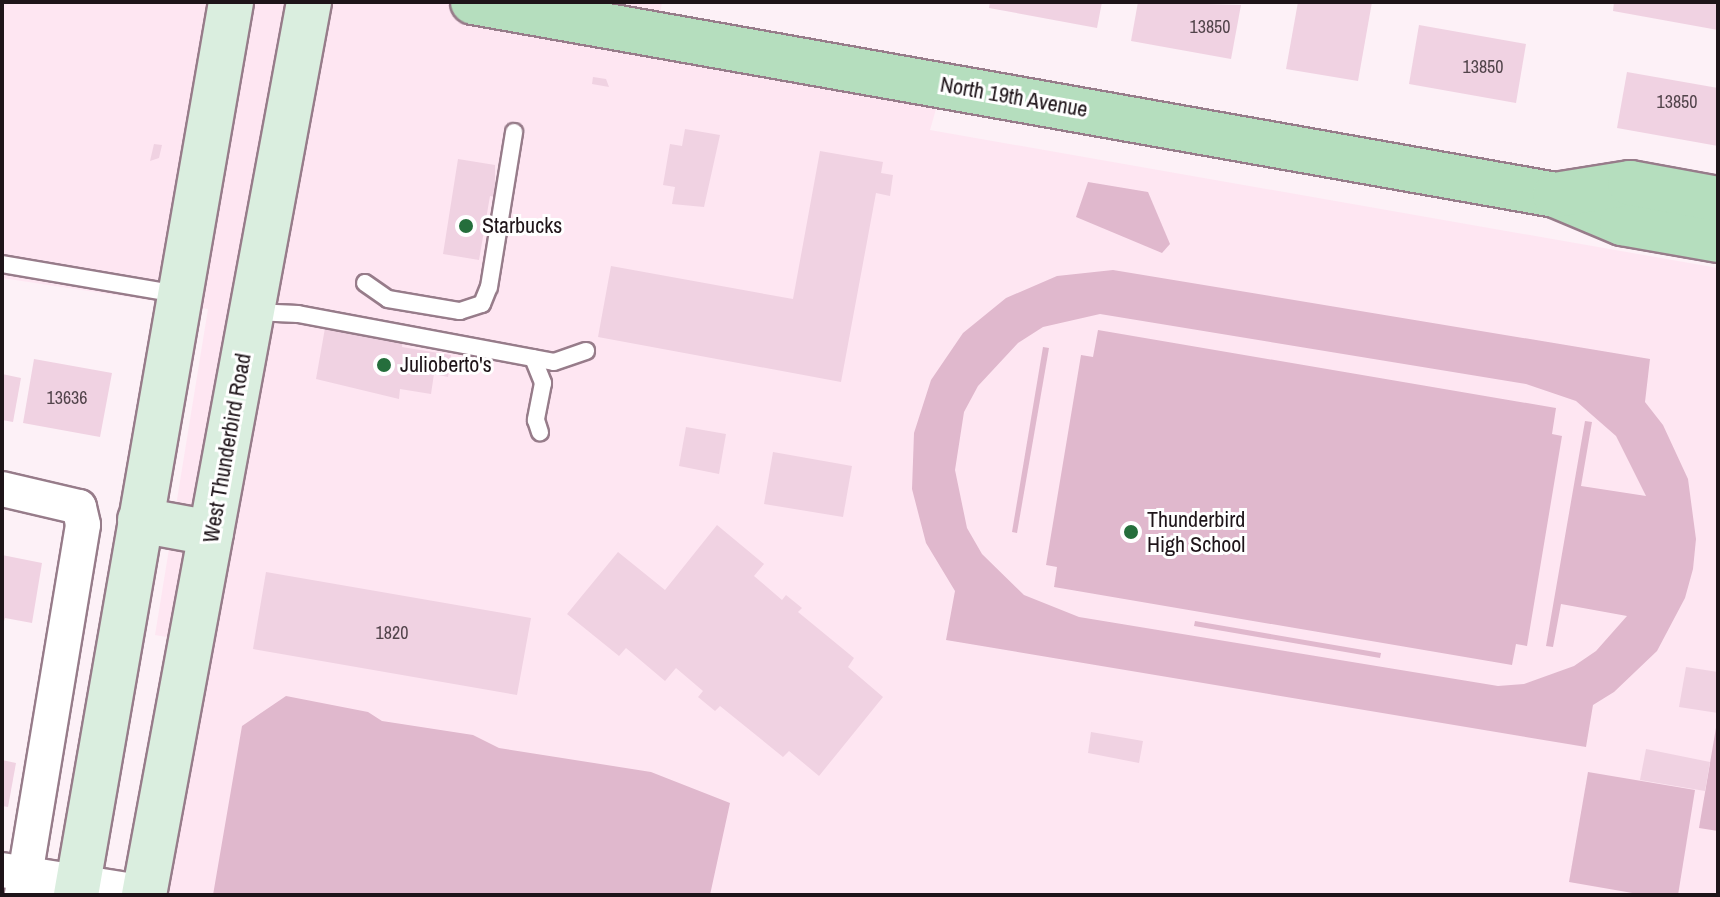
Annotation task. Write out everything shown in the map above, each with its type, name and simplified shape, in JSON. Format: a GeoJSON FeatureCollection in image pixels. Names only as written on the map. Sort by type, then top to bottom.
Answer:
{"type":"FeatureCollection","features":[{"type":"Feature","properties":{"kind":"main road"},"geometry":{"type":"LineString","coordinates":[[77,889],[231,2]]}},
{"type":"Feature","properties":{"kind":"main road","name":"West Thunderbird Road"},"geometry":{"type":"LineString","coordinates":[[145,894],[309,2]]}},
{"type":"Feature","properties":{"kind":"main road","name":"North 19th Avenue"},"geometry":{"type":"LineString","coordinates":[[473,2],[1555,195],[1622,223],[1718,240]]}},
{"type":"Feature","properties":{"kind":"main road","name":"North 19th Avenue"},"geometry":{"type":"LineString","coordinates":[[1555,195],[1630,183],[1718,199]]}},
{"type":"Feature","properties":{"kind":"main road"},"geometry":{"type":"LineString","coordinates":[[140,520],[211,533]]}},
{"type":"Feature","properties":{"kind":"street"},"geometry":{"type":"LineString","coordinates":[[2,489],[79,507],[83,525],[17,880],[77,889],[145,894]]}},
{"type":"Feature","properties":{"kind":"lane"},"geometry":{"type":"LineString","coordinates":[[365,283],[388,299],[460,311],[482,304],[489,287],[514,132]]}},
{"type":"Feature","properties":{"kind":"lane"},"geometry":{"type":"LineString","coordinates":[[2,264],[180,295]]}},
{"type":"Feature","properties":{"kind":"lane"},"geometry":{"type":"LineString","coordinates":[[252,312],[298,314],[554,362],[586,351]]}},
{"type":"Feature","properties":{"kind":"lane"},"geometry":{"type":"LineString","coordinates":[[533,358],[543,383],[536,420],[540,432]]}},
{"type":"Feature","properties":{"kind":"shaded area","name":"Thunderbird High School"},"geometry":{"type":"Polygon","coordinates":[[[2,2],[662,2],[657,33],[943,85],[930,130],[1718,268],[1718,895],[166,895],[212,645],[155,635],[208,309],[2,278],[2,2]]]}},
{"type":"Feature","properties":{"kind":"shaded area"},"geometry":{"type":"Polygon","coordinates":[[[1088,182],[1148,192],[1170,244],[1162,253],[1076,217],[1088,182]]]}},
{"type":"Feature","properties":{"kind":"shaded area"},"geometry":{"type":"Polygon","coordinates":[[[1113,270],[1650,359],[1645,402],[1663,425],[1688,479],[1696,539],[1693,569],[1685,598],[1657,651],[1614,692],[1593,705],[1586,747],[946,640],[955,591],[926,543],[912,489],[914,433],[931,380],[963,333],[1006,298],[1057,276],[1113,270]],[[1100,314],[1043,327],[1018,343],[978,386],[964,412],[955,470],[967,528],[982,554],[1024,595],[1079,617],[1498,686],[1524,684],[1574,666],[1596,651],[1627,616],[1561,604],[1553,647],[1546,646],[1585,421],[1592,422],[1581,486],[1646,496],[1616,436],[1576,401],[1526,384],[1100,314]]]}},
{"type":"Feature","properties":{"kind":"shaded area"},"geometry":{"type":"Polygon","coordinates":[[[1098,330],[1556,408],[1552,434],[1562,436],[1527,646],[1516,644],[1512,665],[1054,587],[1057,567],[1046,565],[1081,355],[1093,357],[1098,330]]]}},
{"type":"Feature","properties":{"kind":"shaded area"},"geometry":{"type":"Polygon","coordinates":[[[1043,347],[1049,348],[1017,533],[1012,532],[1043,347]]]}},
{"type":"Feature","properties":{"kind":"shaded area"},"geometry":{"type":"Polygon","coordinates":[[[1195,621],[1381,653],[1380,658],[1194,626],[1195,621]]]}},
{"type":"Feature","properties":{"kind":"shaded area"},"geometry":{"type":"Polygon","coordinates":[[[286,696],[368,712],[382,721],[473,735],[499,748],[651,772],[730,803],[710,895],[213,895],[242,726],[286,696]]]}},
{"type":"Feature","properties":{"kind":"shaded area"},"geometry":{"type":"Polygon","coordinates":[[[1718,716],[1718,831],[1699,828],[1718,716]]]}},
{"type":"Feature","properties":{"kind":"shaded area"},"geometry":{"type":"Polygon","coordinates":[[[1588,772],[1695,790],[1678,895],[1644,895],[1569,882],[1588,772]]]}},
{"type":"Feature","properties":{"kind":"building"},"geometry":{"type":"Polygon","coordinates":[[[990,2],[1102,2],[1097,28],[989,8],[990,2]]]}},
{"type":"Feature","properties":{"kind":"building"},"geometry":{"type":"Polygon","coordinates":[[[1138,2],[1241,5],[1231,59],[1131,41],[1138,2]]]}},
{"type":"Feature","properties":{"kind":"building"},"geometry":{"type":"Polygon","coordinates":[[[1298,2],[1372,2],[1358,81],[1286,69],[1298,2]]]}},
{"type":"Feature","properties":{"kind":"building"},"geometry":{"type":"Polygon","coordinates":[[[1614,2],[1718,2],[1718,30],[1613,11],[1614,2]]]}},
{"type":"Feature","properties":{"kind":"building"},"geometry":{"type":"Polygon","coordinates":[[[1419,25],[1526,44],[1516,103],[1409,84],[1419,25]]]}},
{"type":"Feature","properties":{"kind":"building"},"geometry":{"type":"Polygon","coordinates":[[[1627,72],[1718,88],[1718,146],[1617,128],[1627,72]]]}},
{"type":"Feature","properties":{"kind":"building"},"geometry":{"type":"Polygon","coordinates":[[[593,77],[606,79],[609,87],[592,84],[593,77]]]}},
{"type":"Feature","properties":{"kind":"building"},"geometry":{"type":"Polygon","coordinates":[[[685,129],[720,135],[704,207],[672,204],[675,187],[663,185],[670,144],[682,146],[685,129]]]}},
{"type":"Feature","properties":{"kind":"building"},"geometry":{"type":"Polygon","coordinates":[[[154,144],[162,145],[159,158],[150,161],[154,144]]]}},
{"type":"Feature","properties":{"kind":"building"},"geometry":{"type":"Polygon","coordinates":[[[820,151],[883,162],[881,173],[893,175],[890,196],[876,193],[841,382],[598,337],[611,266],[793,299],[820,151]]]}},
{"type":"Feature","properties":{"kind":"building","name":"Starbucks"},"geometry":{"type":"Polygon","coordinates":[[[458,159],[495,165],[495,197],[490,196],[479,260],[443,254],[458,159]]]}},
{"type":"Feature","properties":{"kind":"building","name":"Julioberto's"},"geometry":{"type":"Polygon","coordinates":[[[325,328],[403,341],[402,347],[451,355],[448,377],[434,374],[431,394],[400,389],[399,399],[316,379],[325,328]]]}},
{"type":"Feature","properties":{"kind":"building"},"geometry":{"type":"Polygon","coordinates":[[[34,359],[112,373],[100,437],[23,423],[34,359]]]}},
{"type":"Feature","properties":{"kind":"building"},"geometry":{"type":"Polygon","coordinates":[[[2,374],[21,378],[13,422],[2,420],[2,374]]]}},
{"type":"Feature","properties":{"kind":"building"},"geometry":{"type":"Polygon","coordinates":[[[686,427],[726,434],[719,474],[679,466],[686,427]]]}},
{"type":"Feature","properties":{"kind":"building"},"geometry":{"type":"Polygon","coordinates":[[[773,452],[852,466],[843,517],[764,504],[773,452]]]}},
{"type":"Feature","properties":{"kind":"building"},"geometry":{"type":"Polygon","coordinates":[[[717,525],[764,564],[754,576],[782,600],[786,595],[802,608],[798,612],[854,658],[848,667],[883,697],[819,776],[789,751],[783,757],[720,706],[715,711],[698,697],[703,691],[676,668],[665,681],[626,648],[619,656],[567,614],[618,552],[665,590],[717,525]]]}},
{"type":"Feature","properties":{"kind":"building"},"geometry":{"type":"Polygon","coordinates":[[[2,555],[42,563],[32,623],[5,618],[2,628],[2,555]]]}},
{"type":"Feature","properties":{"kind":"building"},"geometry":{"type":"Polygon","coordinates":[[[266,572],[531,618],[517,695],[253,649],[266,572]]]}},
{"type":"Feature","properties":{"kind":"building"},"geometry":{"type":"Polygon","coordinates":[[[1686,667],[1718,672],[1718,713],[1679,707],[1686,667]]]}},
{"type":"Feature","properties":{"kind":"building"},"geometry":{"type":"Polygon","coordinates":[[[1091,732],[1143,741],[1139,763],[1088,753],[1091,732]]]}},
{"type":"Feature","properties":{"kind":"building"},"geometry":{"type":"Polygon","coordinates":[[[1646,749],[1710,762],[1705,791],[1640,780],[1646,749]]]}},
{"type":"Feature","properties":{"kind":"building"},"geometry":{"type":"Polygon","coordinates":[[[2,760],[16,763],[8,807],[2,806],[2,760]]]}},
{"type":"Feature","properties":{"kind":"place","name":"Starbucks"},"geometry":{"type":"Point","coordinates":[466,226]}},
{"type":"Feature","properties":{"kind":"place","name":"Julioberto's"},"geometry":{"type":"Point","coordinates":[384,365]}},
{"type":"Feature","properties":{"kind":"place","name":"Thunderbird High School"},"geometry":{"type":"Point","coordinates":[1131,532]}}]}
